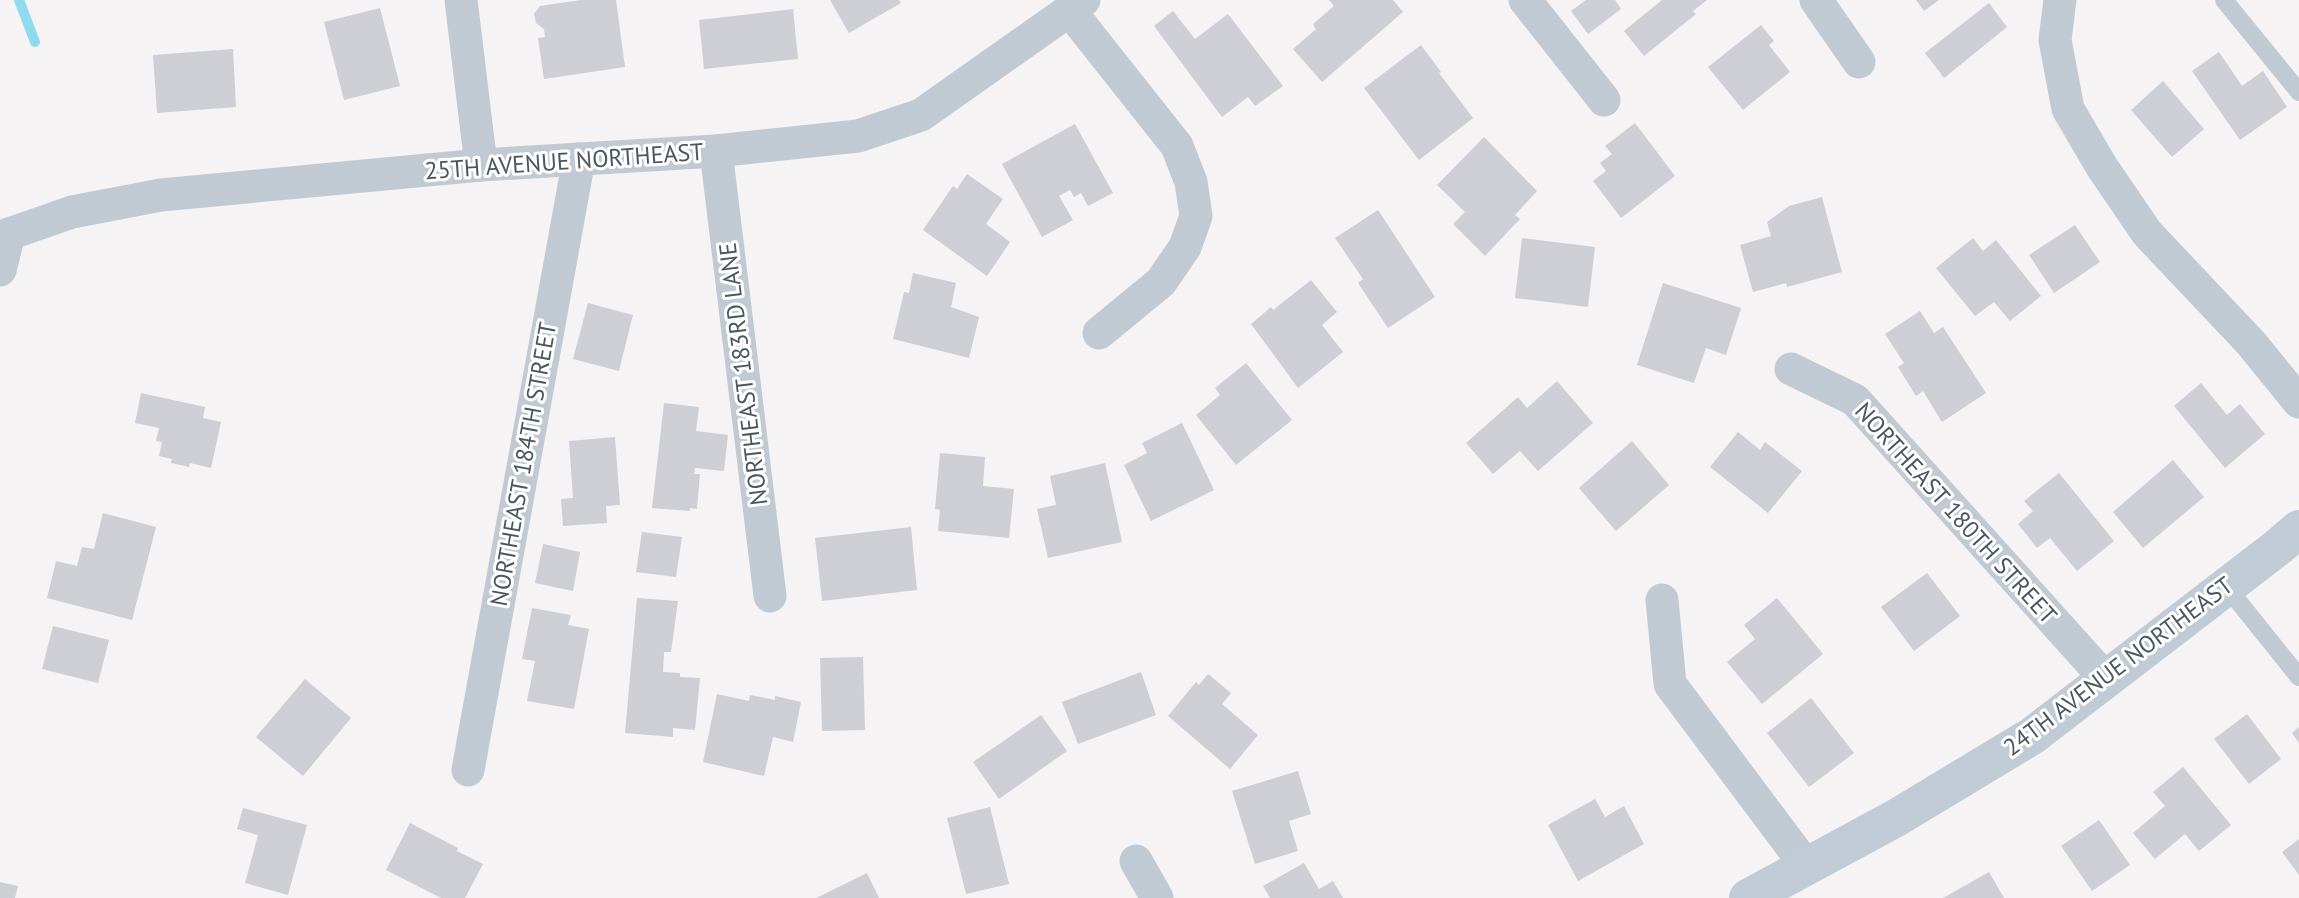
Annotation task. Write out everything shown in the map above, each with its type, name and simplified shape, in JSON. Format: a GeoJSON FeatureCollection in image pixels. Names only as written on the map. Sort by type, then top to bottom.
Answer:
{"type":"FeatureCollection","features":[{"type":"Feature","properties":{"kind":"main road","name":"24TH AVENUE NORTHEAST"},"geometry":{"type":"LineString","coordinates":[[1748,898],[1896,818],[2032,736],[2299,528]]}},
{"type":"Feature","properties":{"kind":"street"},"geometry":{"type":"LineString","coordinates":[[461,0],[481,165]]}},
{"type":"Feature","properties":{"kind":"street"},"geometry":{"type":"LineString","coordinates":[[1525,0],[1604,100]]}},
{"type":"Feature","properties":{"kind":"street"},"geometry":{"type":"LineString","coordinates":[[1816,0],[1859,62]]}},
{"type":"Feature","properties":{"kind":"street"},"geometry":{"type":"LineString","coordinates":[[2060,0],[2055,40],[2068,109],[2095,156],[2147,233],[2250,343],[2299,402]]}},
{"type":"Feature","properties":{"kind":"street"},"geometry":{"type":"LineString","coordinates":[[1077,5],[1177,146],[1191,182],[1196,216],[1185,247],[1161,282],[1099,333]]}},
{"type":"Feature","properties":{"kind":"street","name":"25TH AVENUE NORTHEAST"},"geometry":{"type":"LineString","coordinates":[[5,237],[72,212],[161,195],[481,165],[716,151],[858,136],[921,116],[1077,5]]}},
{"type":"Feature","properties":{"kind":"street","name":"NORTHEAST 183RD LANE"},"geometry":{"type":"LineString","coordinates":[[716,151],[770,596]]}},
{"type":"Feature","properties":{"kind":"street","name":"NORTHEAST 184TH STREET"},"geometry":{"type":"LineString","coordinates":[[468,770],[579,159]]}},
{"type":"Feature","properties":{"kind":"street"},"geometry":{"type":"LineString","coordinates":[[0,270],[5,237]]}},
{"type":"Feature","properties":{"kind":"street","name":"NORTHEAST 180TH STREET"},"geometry":{"type":"LineString","coordinates":[[1791,369],[1854,400],[2105,678]]}},
{"type":"Feature","properties":{"kind":"street"},"geometry":{"type":"LineString","coordinates":[[1662,600],[1670,684],[1807,867]]}},
{"type":"Feature","properties":{"kind":"street"},"geometry":{"type":"LineString","coordinates":[[1136,861],[1157,898]]}},
{"type":"Feature","properties":{"kind":"lane"},"geometry":{"type":"LineString","coordinates":[[2224,0],[2299,92]]}},
{"type":"Feature","properties":{"kind":"lane"},"geometry":{"type":"LineString","coordinates":[[2226,586],[2299,677]]}},
{"type":"Feature","properties":{"kind":"building"},"geometry":{"type":"Polygon","coordinates":[[[581,0],[616,0],[625,67],[544,79],[538,38],[545,37],[544,29],[536,23],[534,14],[540,6],[581,0]]]}},
{"type":"Feature","properties":{"kind":"building"},"geometry":{"type":"Polygon","coordinates":[[[830,0],[899,0],[901,3],[849,33],[830,0]]]}},
{"type":"Feature","properties":{"kind":"building"},"geometry":{"type":"Polygon","coordinates":[[[1329,0],[1393,0],[1403,12],[1322,82],[1293,49],[1316,29],[1313,24],[1334,6],[1329,0]]]}},
{"type":"Feature","properties":{"kind":"building"},"geometry":{"type":"Polygon","coordinates":[[[1586,0],[1615,0],[1621,9],[1588,34],[1571,11],[1586,0]]]}},
{"type":"Feature","properties":{"kind":"building"},"geometry":{"type":"Polygon","coordinates":[[[1662,0],[1707,0],[1693,11],[1696,14],[1644,56],[1624,31],[1662,0]]]}},
{"type":"Feature","properties":{"kind":"building"},"geometry":{"type":"Polygon","coordinates":[[[1916,0],[1939,0],[1924,11],[1916,0]]]}},
{"type":"Feature","properties":{"kind":"building"},"geometry":{"type":"Polygon","coordinates":[[[1989,3],[2007,27],[1944,78],[1925,53],[1989,3]]]}},
{"type":"Feature","properties":{"kind":"building"},"geometry":{"type":"Polygon","coordinates":[[[380,8],[400,86],[344,100],[324,22],[380,8]]]}},
{"type":"Feature","properties":{"kind":"building"},"geometry":{"type":"Polygon","coordinates":[[[793,9],[798,59],[704,69],[699,20],[793,9]]]}},
{"type":"Feature","properties":{"kind":"building"},"geometry":{"type":"Polygon","coordinates":[[[1173,11],[1195,39],[1228,14],[1283,86],[1255,106],[1248,97],[1222,117],[1154,26],[1173,11]]]}},
{"type":"Feature","properties":{"kind":"building"},"geometry":{"type":"Polygon","coordinates":[[[1761,25],[1774,41],[1769,45],[1790,72],[1743,110],[1708,67],[1761,25]]]}},
{"type":"Feature","properties":{"kind":"building"},"geometry":{"type":"Polygon","coordinates":[[[1421,45],[1473,118],[1419,160],[1364,88],[1421,45]]]}},
{"type":"Feature","properties":{"kind":"building"},"geometry":{"type":"Polygon","coordinates":[[[233,49],[236,107],[157,113],[153,55],[233,49]]]}},
{"type":"Feature","properties":{"kind":"building"},"geometry":{"type":"Polygon","coordinates":[[[2219,52],[2242,86],[2263,71],[2287,107],[2240,140],[2192,71],[2219,52]]]}},
{"type":"Feature","properties":{"kind":"building"},"geometry":{"type":"Polygon","coordinates":[[[2163,81],[2204,129],[2172,157],[2131,110],[2163,81]]]}},
{"type":"Feature","properties":{"kind":"building"},"geometry":{"type":"Polygon","coordinates":[[[1635,123],[1675,176],[1621,218],[1593,181],[1606,171],[1600,163],[1612,154],[1605,146],[1635,123]]]}},
{"type":"Feature","properties":{"kind":"building"},"geometry":{"type":"Polygon","coordinates":[[[1075,124],[1113,193],[1088,206],[1081,193],[1074,197],[1070,190],[1059,196],[1073,220],[1042,237],[1002,164],[1075,124]]]}},
{"type":"Feature","properties":{"kind":"building"},"geometry":{"type":"Polygon","coordinates":[[[1484,137],[1537,191],[1515,215],[1520,219],[1485,256],[1453,224],[1465,212],[1437,185],[1484,137]]]}},
{"type":"Feature","properties":{"kind":"building"},"geometry":{"type":"Polygon","coordinates":[[[967,174],[1003,199],[986,224],[1010,242],[987,276],[923,230],[953,186],[957,189],[967,174]]]}},
{"type":"Feature","properties":{"kind":"building"},"geometry":{"type":"Polygon","coordinates":[[[1822,197],[1842,272],[1787,287],[1786,283],[1753,292],[1740,245],[1771,236],[1767,222],[1789,206],[1822,197]]]}},
{"type":"Feature","properties":{"kind":"building"},"geometry":{"type":"Polygon","coordinates":[[[1378,210],[1435,297],[1388,328],[1358,283],[1363,279],[1335,238],[1378,210]]]}},
{"type":"Feature","properties":{"kind":"building"},"geometry":{"type":"Polygon","coordinates":[[[2075,225],[2100,262],[2054,293],[2029,255],[2075,225]]]}},
{"type":"Feature","properties":{"kind":"building"},"geometry":{"type":"Polygon","coordinates":[[[1522,238],[1595,247],[1588,307],[1515,298],[1522,238]]]}},
{"type":"Feature","properties":{"kind":"building"},"geometry":{"type":"Polygon","coordinates":[[[1973,238],[1983,251],[1996,240],[2041,296],[2010,321],[1994,302],[1975,316],[1936,268],[1973,238]]]}},
{"type":"Feature","properties":{"kind":"building"},"geometry":{"type":"Polygon","coordinates":[[[913,273],[956,283],[951,307],[979,317],[969,358],[893,339],[904,292],[909,293],[913,273]]]}},
{"type":"Feature","properties":{"kind":"building"},"geometry":{"type":"Polygon","coordinates":[[[1311,280],[1337,312],[1322,325],[1343,352],[1298,388],[1251,324],[1311,280]]]}},
{"type":"Feature","properties":{"kind":"building"},"geometry":{"type":"Polygon","coordinates":[[[1663,283],[1741,308],[1726,355],[1706,348],[1694,383],[1637,365],[1663,283]]]}},
{"type":"Feature","properties":{"kind":"building"},"geometry":{"type":"Polygon","coordinates":[[[588,303],[633,315],[619,371],[573,359],[588,303]]]}},
{"type":"Feature","properties":{"kind":"building"},"geometry":{"type":"Polygon","coordinates":[[[1920,311],[1934,333],[1943,327],[1986,393],[1942,422],[1923,391],[1916,396],[1898,367],[1904,363],[1885,334],[1920,311]]]}},
{"type":"Feature","properties":{"kind":"building"},"geometry":{"type":"Polygon","coordinates":[[[1246,363],[1292,420],[1236,465],[1196,415],[1220,395],[1215,388],[1246,363]]]}},
{"type":"Feature","properties":{"kind":"building"},"geometry":{"type":"Polygon","coordinates":[[[1557,381],[1593,423],[1538,471],[1520,451],[1493,474],[1466,443],[1518,397],[1527,408],[1557,381]]]}},
{"type":"Feature","properties":{"kind":"building"},"geometry":{"type":"Polygon","coordinates":[[[2201,383],[2227,415],[2240,404],[2265,434],[2225,468],[2174,406],[2201,383]]]}},
{"type":"Feature","properties":{"kind":"building"},"geometry":{"type":"Polygon","coordinates":[[[141,393],[205,407],[203,418],[221,422],[211,468],[190,463],[189,467],[171,463],[172,459],[159,456],[162,442],[156,441],[159,428],[135,423],[141,393]]]}},
{"type":"Feature","properties":{"kind":"building"},"geometry":{"type":"Polygon","coordinates":[[[664,403],[699,407],[696,431],[728,435],[724,471],[695,468],[694,474],[700,474],[697,509],[690,508],[690,511],[652,508],[664,403]]]}},
{"type":"Feature","properties":{"kind":"building"},"geometry":{"type":"Polygon","coordinates":[[[1182,423],[1214,490],[1151,521],[1124,465],[1147,453],[1142,443],[1182,423]]]}},
{"type":"Feature","properties":{"kind":"building"},"geometry":{"type":"Polygon","coordinates":[[[1738,432],[1760,450],[1765,442],[1802,471],[1768,513],[1710,467],[1738,432]]]}},
{"type":"Feature","properties":{"kind":"building"},"geometry":{"type":"Polygon","coordinates":[[[615,437],[620,505],[606,506],[607,523],[563,526],[561,499],[573,498],[569,441],[615,437]]]}},
{"type":"Feature","properties":{"kind":"building"},"geometry":{"type":"Polygon","coordinates":[[[1632,441],[1669,485],[1616,531],[1579,488],[1632,441]]]}},
{"type":"Feature","properties":{"kind":"building"},"geometry":{"type":"Polygon","coordinates":[[[940,453],[985,457],[983,486],[1014,489],[1009,538],[938,531],[940,510],[935,509],[940,453]]]}},
{"type":"Feature","properties":{"kind":"building"},"geometry":{"type":"Polygon","coordinates":[[[2173,460],[2204,497],[2143,548],[2113,512],[2173,460]]]}},
{"type":"Feature","properties":{"kind":"building"},"geometry":{"type":"Polygon","coordinates":[[[1105,463],[1122,542],[1048,558],[1037,509],[1056,505],[1050,476],[1105,463]]]}},
{"type":"Feature","properties":{"kind":"building"},"geometry":{"type":"Polygon","coordinates":[[[2059,473],[2114,541],[2077,571],[2050,538],[2037,548],[2018,524],[2033,511],[2024,501],[2059,473]]]}},
{"type":"Feature","properties":{"kind":"building"},"geometry":{"type":"Polygon","coordinates":[[[103,513],[156,527],[132,620],[47,598],[56,561],[77,566],[82,547],[94,549],[103,513]]]}},
{"type":"Feature","properties":{"kind":"building"},"geometry":{"type":"Polygon","coordinates":[[[911,527],[917,590],[822,601],[815,538],[911,527]]]}},
{"type":"Feature","properties":{"kind":"building"},"geometry":{"type":"Polygon","coordinates":[[[642,532],[682,537],[676,577],[636,572],[642,532]]]}},
{"type":"Feature","properties":{"kind":"building"},"geometry":{"type":"Polygon","coordinates":[[[543,544],[580,552],[573,591],[535,583],[543,544]]]}},
{"type":"Feature","properties":{"kind":"building"},"geometry":{"type":"Polygon","coordinates":[[[1927,573],[1960,616],[1914,651],[1881,607],[1927,573]]]}},
{"type":"Feature","properties":{"kind":"building"},"geometry":{"type":"Polygon","coordinates":[[[637,598],[678,601],[671,652],[664,652],[663,672],[680,673],[680,677],[700,678],[695,730],[673,728],[673,737],[625,733],[637,598]]]}},
{"type":"Feature","properties":{"kind":"building"},"geometry":{"type":"Polygon","coordinates":[[[1777,598],[1823,654],[1762,704],[1727,662],[1755,639],[1744,625],[1777,598]]]}},
{"type":"Feature","properties":{"kind":"building"},"geometry":{"type":"Polygon","coordinates":[[[532,608],[571,615],[568,625],[589,629],[574,709],[527,701],[535,661],[522,659],[532,608]]]}},
{"type":"Feature","properties":{"kind":"building"},"geometry":{"type":"Polygon","coordinates":[[[53,626],[109,640],[98,683],[42,669],[53,626]]]}},
{"type":"Feature","properties":{"kind":"building"},"geometry":{"type":"Polygon","coordinates":[[[863,657],[865,730],[822,731],[820,658],[863,657]]]}},
{"type":"Feature","properties":{"kind":"building"},"geometry":{"type":"Polygon","coordinates":[[[1141,672],[1156,715],[1078,744],[1062,702],[1141,672]]]}},
{"type":"Feature","properties":{"kind":"building"},"geometry":{"type":"Polygon","coordinates":[[[1208,674],[1231,693],[1222,704],[1258,735],[1230,769],[1168,716],[1196,682],[1199,685],[1208,674]]]}},
{"type":"Feature","properties":{"kind":"building"},"geometry":{"type":"Polygon","coordinates":[[[305,679],[351,718],[303,776],[256,737],[305,679]]]}},
{"type":"Feature","properties":{"kind":"building"},"geometry":{"type":"Polygon","coordinates":[[[717,694],[749,701],[750,695],[775,700],[775,696],[801,702],[793,742],[773,737],[764,776],[703,762],[717,694]]]}},
{"type":"Feature","properties":{"kind":"building"},"geometry":{"type":"Polygon","coordinates":[[[1811,698],[1854,753],[1809,787],[1767,733],[1811,698]]]}},
{"type":"Feature","properties":{"kind":"building"},"geometry":{"type":"Polygon","coordinates":[[[2247,714],[2281,759],[2249,784],[2214,739],[2247,714]]]}},
{"type":"Feature","properties":{"kind":"building"},"geometry":{"type":"Polygon","coordinates":[[[1041,715],[1067,751],[999,799],[973,762],[1041,715]]]}},
{"type":"Feature","properties":{"kind":"building"},"geometry":{"type":"Polygon","coordinates":[[[2299,727],[2299,743],[2292,733],[2299,727]]]}},
{"type":"Feature","properties":{"kind":"building"},"geometry":{"type":"Polygon","coordinates":[[[2183,767],[2231,825],[2199,851],[2185,834],[2155,859],[2133,833],[2165,806],[2153,792],[2183,767]]]}},
{"type":"Feature","properties":{"kind":"building"},"geometry":{"type":"Polygon","coordinates":[[[1298,771],[1311,814],[1289,821],[1298,851],[1255,864],[1232,791],[1298,771]]]}},
{"type":"Feature","properties":{"kind":"building"},"geometry":{"type":"Polygon","coordinates":[[[1595,799],[1605,817],[1624,806],[1644,844],[1578,881],[1548,825],[1595,799]]]}},
{"type":"Feature","properties":{"kind":"building"},"geometry":{"type":"Polygon","coordinates":[[[990,807],[1009,884],[966,894],[947,818],[990,807]]]}},
{"type":"Feature","properties":{"kind":"building"},"geometry":{"type":"Polygon","coordinates":[[[243,808],[307,825],[288,895],[245,883],[258,835],[237,829],[243,808]]]}},
{"type":"Feature","properties":{"kind":"building"},"geometry":{"type":"Polygon","coordinates":[[[2099,820],[2130,865],[2092,891],[2061,846],[2099,820]]]}},
{"type":"Feature","properties":{"kind":"building"},"geometry":{"type":"Polygon","coordinates":[[[410,823],[483,864],[465,898],[441,898],[386,870],[410,823]]]}},
{"type":"Feature","properties":{"kind":"building"},"geometry":{"type":"Polygon","coordinates":[[[2299,839],[2299,875],[2282,852],[2299,839]]]}},
{"type":"Feature","properties":{"kind":"building"},"geometry":{"type":"Polygon","coordinates":[[[1304,863],[1319,889],[1333,881],[1343,898],[1270,898],[1263,886],[1304,863]]]}},
{"type":"Feature","properties":{"kind":"building"},"geometry":{"type":"Polygon","coordinates":[[[1989,872],[2004,898],[1943,898],[1989,872]]]}},
{"type":"Feature","properties":{"kind":"building"},"geometry":{"type":"Polygon","coordinates":[[[867,873],[879,898],[816,898],[867,873]]]}},
{"type":"Feature","properties":{"kind":"building"},"geometry":{"type":"Polygon","coordinates":[[[0,882],[18,886],[15,898],[0,898],[0,882]]]}},
{"type":"Feature","properties":{"kind":"waterway"},"geometry":{"type":"LineString","coordinates":[[19,0],[35,42]]}}]}
